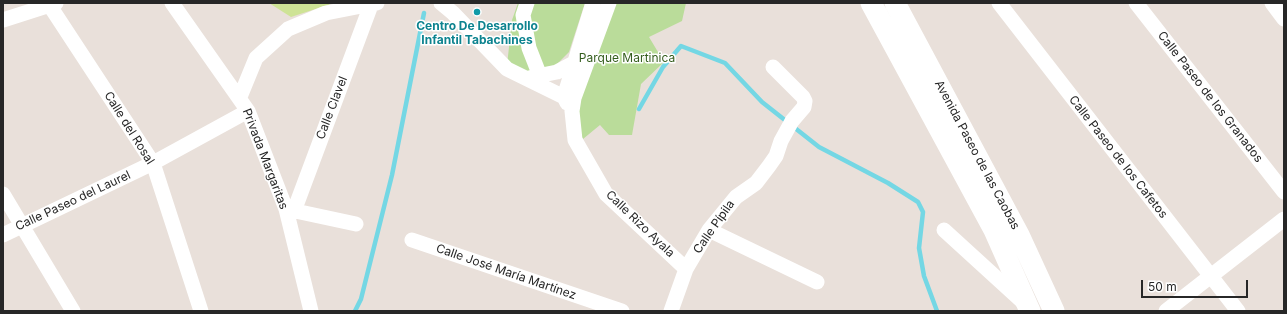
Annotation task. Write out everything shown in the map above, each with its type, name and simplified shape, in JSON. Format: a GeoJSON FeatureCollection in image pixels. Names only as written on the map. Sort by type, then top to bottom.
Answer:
{"type":"FeatureCollection","features":[{"type":"Feature","properties":{"kind":"main road","name":"Avenida Paseo de las Caobas"},"geometry":{"type":"LineString","coordinates":[[871,3],[994,230],[1029,309]]}},
{"type":"Feature","properties":{"kind":"main road","name":"Avenida Paseo de las Caobas"},"geometry":{"type":"LineString","coordinates":[[895,3],[1019,235],[1054,310]]}},
{"type":"Feature","properties":{"kind":"street","name":"Privada Margaritas"},"geometry":{"type":"LineString","coordinates":[[172,3],[240,97],[248,111],[290,210],[311,311]]}},
{"type":"Feature","properties":{"kind":"street"},"geometry":{"type":"LineString","coordinates":[[442,3],[453,12],[507,69],[570,102]]}},
{"type":"Feature","properties":{"kind":"street"},"geometry":{"type":"LineString","coordinates":[[528,3],[523,15],[529,48],[540,76]]}},
{"type":"Feature","properties":{"kind":"street","name":"Calle Rizo Ayala"},"geometry":{"type":"LineString","coordinates":[[593,3],[574,63],[570,102],[574,140],[606,194],[686,269]]}},
{"type":"Feature","properties":{"kind":"street","name":"Calle Rizo Ayala"},"geometry":{"type":"LineString","coordinates":[[570,102],[609,3]]}},
{"type":"Feature","properties":{"kind":"street","name":"Calle Paseo de los Cafetos"},"geometry":{"type":"LineString","coordinates":[[999,3],[1238,311]]}},
{"type":"Feature","properties":{"kind":"street","name":"Calle Paseo de los Granados"},"geometry":{"type":"LineString","coordinates":[[1136,3],[1284,192]]}},
{"type":"Feature","properties":{"kind":"street"},"geometry":{"type":"LineString","coordinates":[[1272,3],[1284,19]]}},
{"type":"Feature","properties":{"kind":"street"},"geometry":{"type":"LineString","coordinates":[[3,20],[51,4]]}},
{"type":"Feature","properties":{"kind":"street","name":"Calle del Rosal"},"geometry":{"type":"LineString","coordinates":[[51,4],[153,163],[201,311]]}},
{"type":"Feature","properties":{"kind":"street"},"geometry":{"type":"LineString","coordinates":[[240,97],[256,58],[288,29],[326,13],[374,4]]}},
{"type":"Feature","properties":{"kind":"street","name":"Calle Clavel"},"geometry":{"type":"LineString","coordinates":[[290,210],[374,4]]}},
{"type":"Feature","properties":{"kind":"street"},"geometry":{"type":"LineString","coordinates":[[524,79],[557,72],[574,63]]}},
{"type":"Feature","properties":{"kind":"street","name":"Calle Pípila"},"geometry":{"type":"LineString","coordinates":[[671,311],[686,269],[709,230],[736,197],[756,183],[776,156],[781,141],[792,121],[804,107],[805,101],[773,67]]}},
{"type":"Feature","properties":{"kind":"street","name":"Calle Paseo del Laurel"},"geometry":{"type":"LineString","coordinates":[[3,235],[153,163],[248,111]]}},
{"type":"Feature","properties":{"kind":"street"},"geometry":{"type":"LineString","coordinates":[[3,194],[73,311]]}},
{"type":"Feature","properties":{"kind":"street"},"geometry":{"type":"LineString","coordinates":[[290,210],[356,224]]}},
{"type":"Feature","properties":{"kind":"street"},"geometry":{"type":"LineString","coordinates":[[1166,311],[1284,219]]}},
{"type":"Feature","properties":{"kind":"street"},"geometry":{"type":"LineString","coordinates":[[709,230],[817,282]]}},
{"type":"Feature","properties":{"kind":"street"},"geometry":{"type":"LineString","coordinates":[[944,230],[1029,309]]}},
{"type":"Feature","properties":{"kind":"street","name":"Calle José María Martínez"},"geometry":{"type":"LineString","coordinates":[[412,240],[622,311]]}},
{"type":"Feature","properties":{"kind":"green space"},"geometry":{"type":"Polygon","coordinates":[[[269,3],[334,3],[291,17],[269,3]]]}},
{"type":"Feature","properties":{"kind":"green space"},"geometry":{"type":"Polygon","coordinates":[[[518,3],[585,3],[569,52],[556,65],[525,72],[507,65],[512,20],[518,3]]]}},
{"type":"Feature","properties":{"kind":"green space","name":"Parque Martinica"},"geometry":{"type":"Polygon","coordinates":[[[615,3],[686,3],[682,21],[649,37],[664,62],[641,84],[632,135],[609,135],[600,125],[583,139],[577,127],[576,113],[615,3]]]}},
{"type":"Feature","properties":{"kind":"waterway"},"geometry":{"type":"LineString","coordinates":[[355,311],[361,299],[392,175],[424,13]]}},
{"type":"Feature","properties":{"kind":"waterway"},"geometry":{"type":"LineString","coordinates":[[639,109],[663,67],[681,46],[725,63],[762,102],[819,147],[888,183],[918,202],[923,212],[919,248],[924,276],[937,311]]}},
{"type":"Feature","properties":{"kind":"place","name":"Centro De Desarrollo Infantil Tabachines"},"geometry":{"type":"Point","coordinates":[477,12]}}]}
